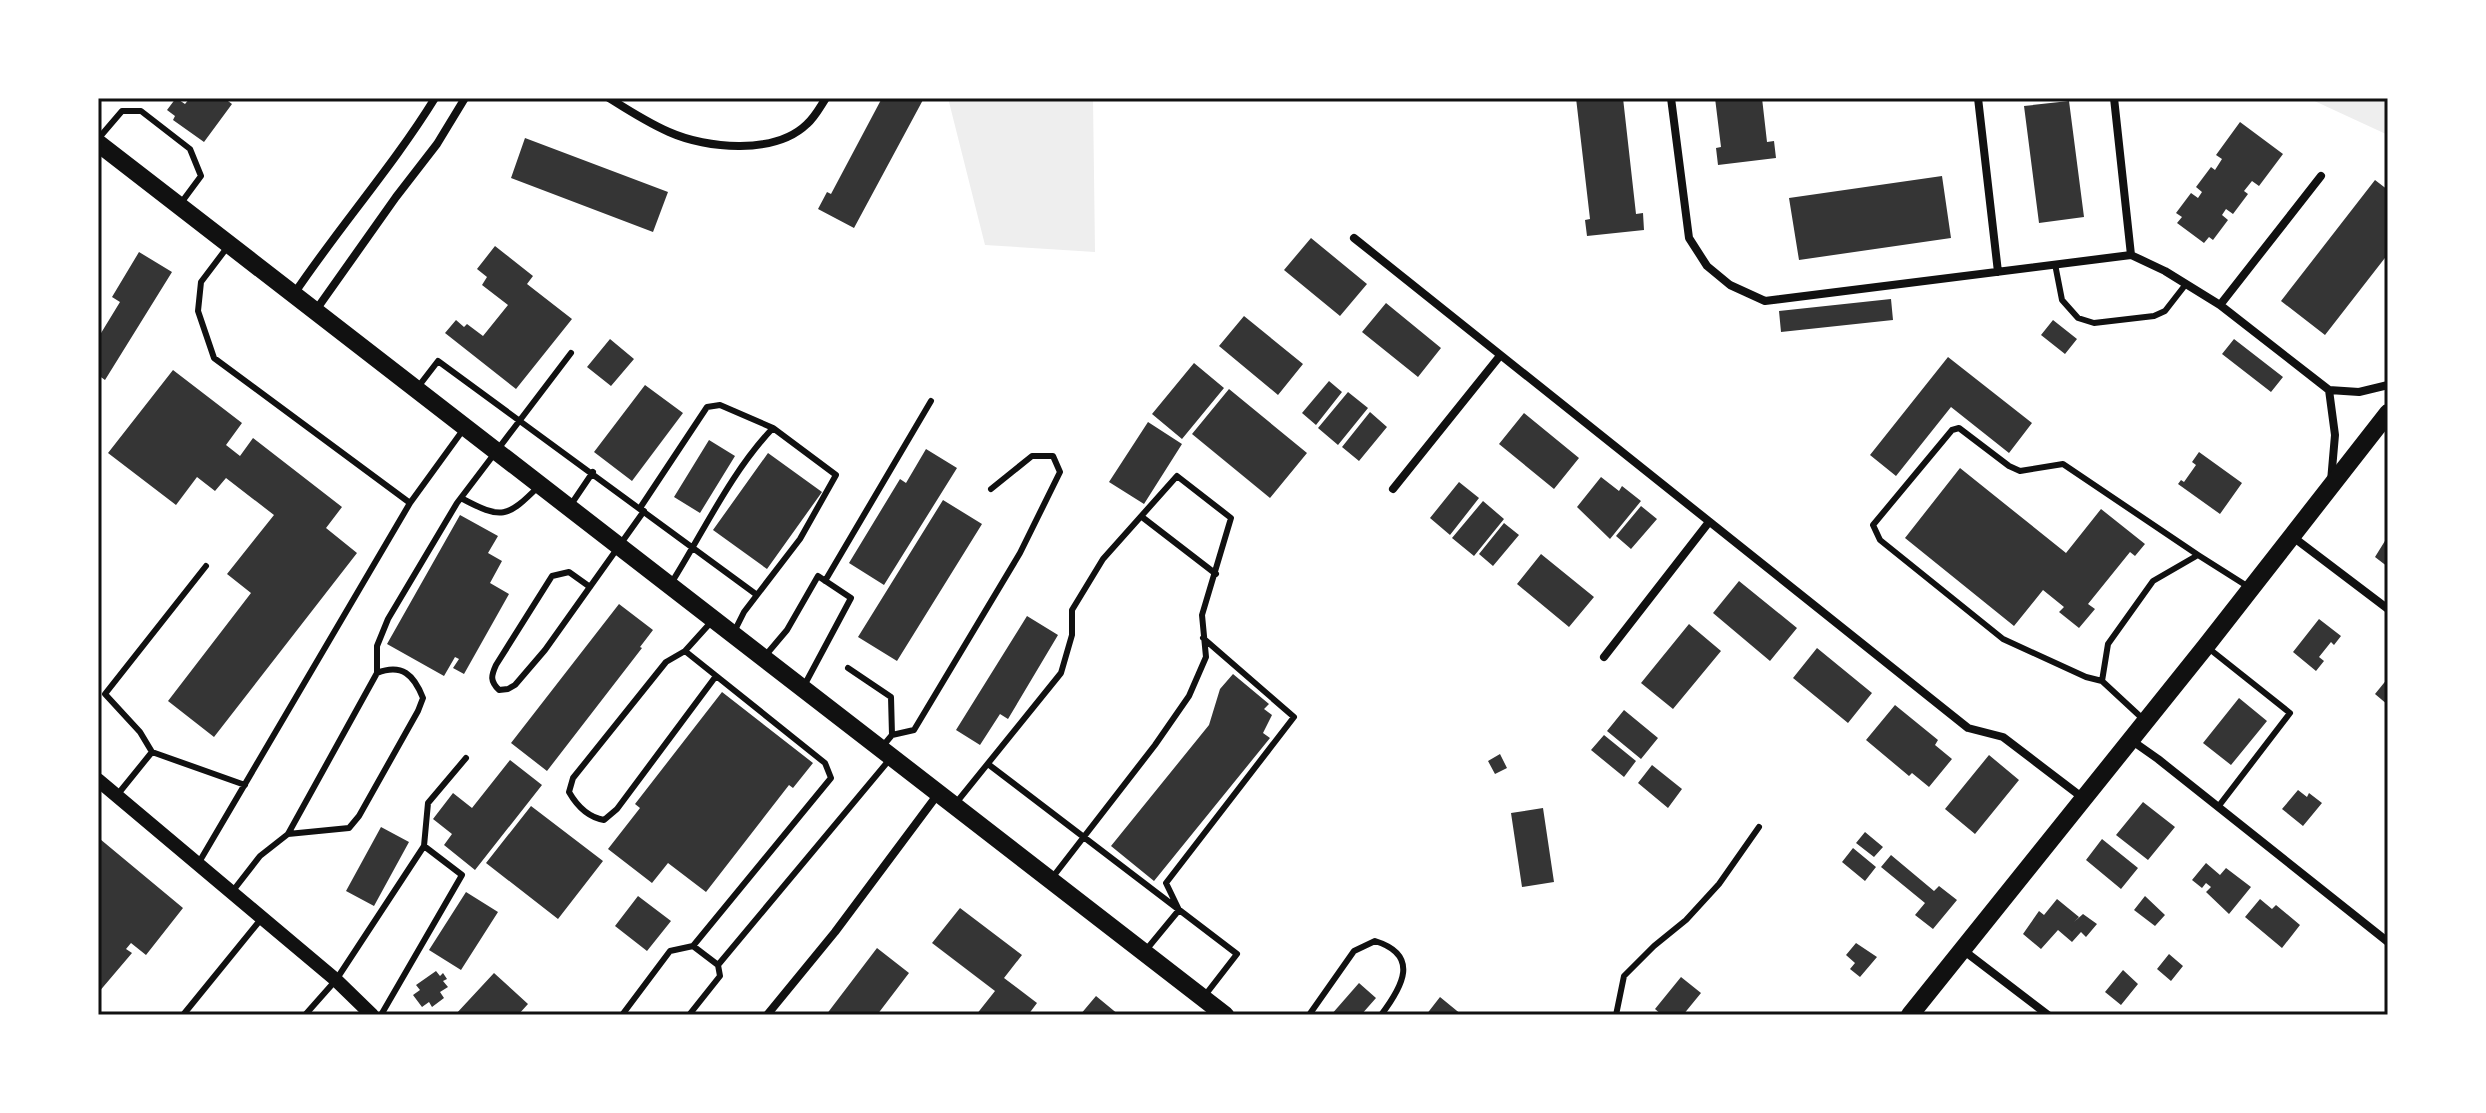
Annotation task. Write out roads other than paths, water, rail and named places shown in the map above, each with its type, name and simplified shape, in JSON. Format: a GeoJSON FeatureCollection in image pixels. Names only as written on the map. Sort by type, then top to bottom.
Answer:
{"type":"FeatureCollection","features":[{"type":"Feature","properties":{"kind":"main road"},"geometry":{"type":"LineString","coordinates":[[98,141],[714,619],[888,746],[939,794],[1225,1015]]}},
{"type":"Feature","properties":{"kind":"main road"},"geometry":{"type":"LineString","coordinates":[[1910,1015],[2386,420]]}},
{"type":"Feature","properties":{"kind":"street"},"geometry":{"type":"LineString","coordinates":[[294,294],[324,249],[413,133],[435,98]]}},
{"type":"Feature","properties":{"kind":"street"},"geometry":{"type":"LineString","coordinates":[[316,311],[437,144],[465,98]]}},
{"type":"Feature","properties":{"kind":"street"},"geometry":{"type":"LineString","coordinates":[[609,98],[671,133],[698,141],[752,145],[774,141],[807,125],[826,98]]}},
{"type":"Feature","properties":{"kind":"street"},"geometry":{"type":"LineString","coordinates":[[1671,98],[1689,238],[1707,266],[1730,285],[1765,301],[2131,255],[2165,271],[2220,305],[2329,390],[2359,392],[2388,385]]}},
{"type":"Feature","properties":{"kind":"street"},"geometry":{"type":"LineString","coordinates":[[1978,98],[1998,272]]}},
{"type":"Feature","properties":{"kind":"street"},"geometry":{"type":"LineString","coordinates":[[2114,98],[2131,255]]}},
{"type":"Feature","properties":{"kind":"street"},"geometry":{"type":"LineString","coordinates":[[2220,305],[2321,176]]}},
{"type":"Feature","properties":{"kind":"street"},"geometry":{"type":"LineString","coordinates":[[1354,238],[1499,357],[1968,728],[2003,737],[2084,798]]}},
{"type":"Feature","properties":{"kind":"street"},"geometry":{"type":"LineString","coordinates":[[1393,489],[1499,357]]}},
{"type":"Feature","properties":{"kind":"street"},"geometry":{"type":"LineString","coordinates":[[2329,390],[2335,435],[2330,489]]}},
{"type":"Feature","properties":{"kind":"street"},"geometry":{"type":"LineString","coordinates":[[1604,657],[1709,522]]}},
{"type":"Feature","properties":{"kind":"street"},"geometry":{"type":"LineString","coordinates":[[2293,536],[2388,609]]}},
{"type":"Feature","properties":{"kind":"street"},"geometry":{"type":"LineString","coordinates":[[2131,740],[2388,942]]}},
{"type":"Feature","properties":{"kind":"street"},"geometry":{"type":"LineString","coordinates":[[98,780],[336,980],[372,1015]]}},
{"type":"Feature","properties":{"kind":"street"},"geometry":{"type":"LineString","coordinates":[[767,1015],[835,932],[939,794]]}},
{"type":"Feature","properties":{"kind":"street"},"geometry":{"type":"LineString","coordinates":[[1963,950],[2048,1015]]}},
{"type":"Feature","properties":{"kind":"lane"},"geometry":{"type":"LineString","coordinates":[[98,141],[122,111],[141,111],[190,149],[201,176],[179,206]]}},
{"type":"Feature","properties":{"kind":"lane"},"geometry":{"type":"LineString","coordinates":[[230,244],[201,282],[198,311],[214,358],[410,503]]}},
{"type":"Feature","properties":{"kind":"lane"},"geometry":{"type":"LineString","coordinates":[[2055,264],[2062,300],[2078,318],[2094,323],[2154,316],[2165,311],[2186,284]]}},
{"type":"Feature","properties":{"kind":"lane"},"geometry":{"type":"LineString","coordinates":[[232,892],[260,856],[288,834],[377,673],[377,646],[388,619],[461,498],[571,353]]}},
{"type":"Feature","properties":{"kind":"lane"},"geometry":{"type":"LineString","coordinates":[[417,389],[438,361],[757,595]]}},
{"type":"Feature","properties":{"kind":"lane"},"geometry":{"type":"LineString","coordinates":[[825,581],[931,401]]}},
{"type":"Feature","properties":{"kind":"lane"},"geometry":{"type":"LineString","coordinates":[[590,587],[569,572],[552,576],[496,665],[491,676],[499,690],[515,685],[545,650],[590,587],[620,545],[707,407],[720,405],[773,428],[836,475],[800,539],[757,595],[733,633]]}},
{"type":"Feature","properties":{"kind":"lane"},"geometry":{"type":"LineString","coordinates":[[198,864],[410,503],[465,426]]}},
{"type":"Feature","properties":{"kind":"lane"},"geometry":{"type":"LineString","coordinates":[[670,585],[723,498],[773,428]]}},
{"type":"Feature","properties":{"kind":"lane"},"geometry":{"type":"LineString","coordinates":[[2145,721],[2102,681],[2086,677],[2003,639],[1880,540],[1873,525],[1952,430],[1959,428],[2020,471],[2063,464],[2251,588]]}},
{"type":"Feature","properties":{"kind":"lane"},"geometry":{"type":"LineString","coordinates":[[718,965],[888,746],[914,730],[1020,553],[1060,472],[1053,456],[1032,456],[991,489]]}},
{"type":"Feature","properties":{"kind":"lane"},"geometry":{"type":"LineString","coordinates":[[570,506],[593,472]]}},
{"type":"Feature","properties":{"kind":"lane"},"geometry":{"type":"LineString","coordinates":[[954,805],[1061,673],[1072,635],[1072,610],[1103,559],[1177,476],[1231,518],[1202,615],[1206,657],[1189,696],[1050,880]]}},
{"type":"Feature","properties":{"kind":"lane"},"geometry":{"type":"LineString","coordinates":[[461,498],[501,514],[516,509],[541,484]]}},
{"type":"Feature","properties":{"kind":"lane"},"geometry":{"type":"LineString","coordinates":[[1142,517],[1216,574]]}},
{"type":"Feature","properties":{"kind":"lane"},"geometry":{"type":"LineString","coordinates":[[2102,681],[2108,644],[2153,581],[2198,555]]}},
{"type":"Feature","properties":{"kind":"lane"},"geometry":{"type":"LineString","coordinates":[[206,566],[105,694],[140,732],[152,752],[245,785]]}},
{"type":"Feature","properties":{"kind":"lane"},"geometry":{"type":"LineString","coordinates":[[764,657],[787,630],[818,576],[851,598],[804,687]]}},
{"type":"Feature","properties":{"kind":"lane"},"geometry":{"type":"LineString","coordinates":[[714,619],[685,651],[666,662],[573,778],[569,792],[576,804],[595,818],[604,820],[617,809],[716,676]]}},
{"type":"Feature","properties":{"kind":"lane"},"geometry":{"type":"LineString","coordinates":[[1179,910],[1166,883],[1294,717],[1203,638]]}},
{"type":"Feature","properties":{"kind":"lane"},"geometry":{"type":"LineString","coordinates":[[2206,646],[2290,713],[2218,807]]}},
{"type":"Feature","properties":{"kind":"lane"},"geometry":{"type":"LineString","coordinates":[[622,1015],[670,951],[693,946],[831,778],[825,763],[685,651]]}},
{"type":"Feature","properties":{"kind":"lane"},"geometry":{"type":"LineString","coordinates":[[288,834],[349,828],[359,816],[418,711],[423,698],[417,682],[402,671],[389,668],[377,673]]}},
{"type":"Feature","properties":{"kind":"lane"},"geometry":{"type":"LineString","coordinates":[[848,668],[891,697],[888,746]]}},
{"type":"Feature","properties":{"kind":"lane"},"geometry":{"type":"LineString","coordinates":[[117,796],[152,752]]}},
{"type":"Feature","properties":{"kind":"lane"},"geometry":{"type":"LineString","coordinates":[[305,1015],[336,980],[424,846],[428,803],[466,758]]}},
{"type":"Feature","properties":{"kind":"lane"},"geometry":{"type":"LineString","coordinates":[[988,764],[1237,954],[1203,998]]}},
{"type":"Feature","properties":{"kind":"lane"},"geometry":{"type":"LineString","coordinates":[[1616,1015],[1624,976],[1686,920],[1719,884],[1759,827]]}},
{"type":"Feature","properties":{"kind":"lane"},"geometry":{"type":"LineString","coordinates":[[381,1015],[462,875],[424,846]]}},
{"type":"Feature","properties":{"kind":"lane"},"geometry":{"type":"LineString","coordinates":[[1144,953],[1179,910]]}},
{"type":"Feature","properties":{"kind":"lane"},"geometry":{"type":"LineString","coordinates":[[183,1015],[262,918]]}},
{"type":"Feature","properties":{"kind":"lane"},"geometry":{"type":"LineString","coordinates":[[1309,1015],[1354,951],[1375,941],[1392,946],[1404,962],[1405,974],[1381,1015]]}},
{"type":"Feature","properties":{"kind":"lane"},"geometry":{"type":"LineString","coordinates":[[689,1015],[720,976],[718,965],[693,946]]}}]}
